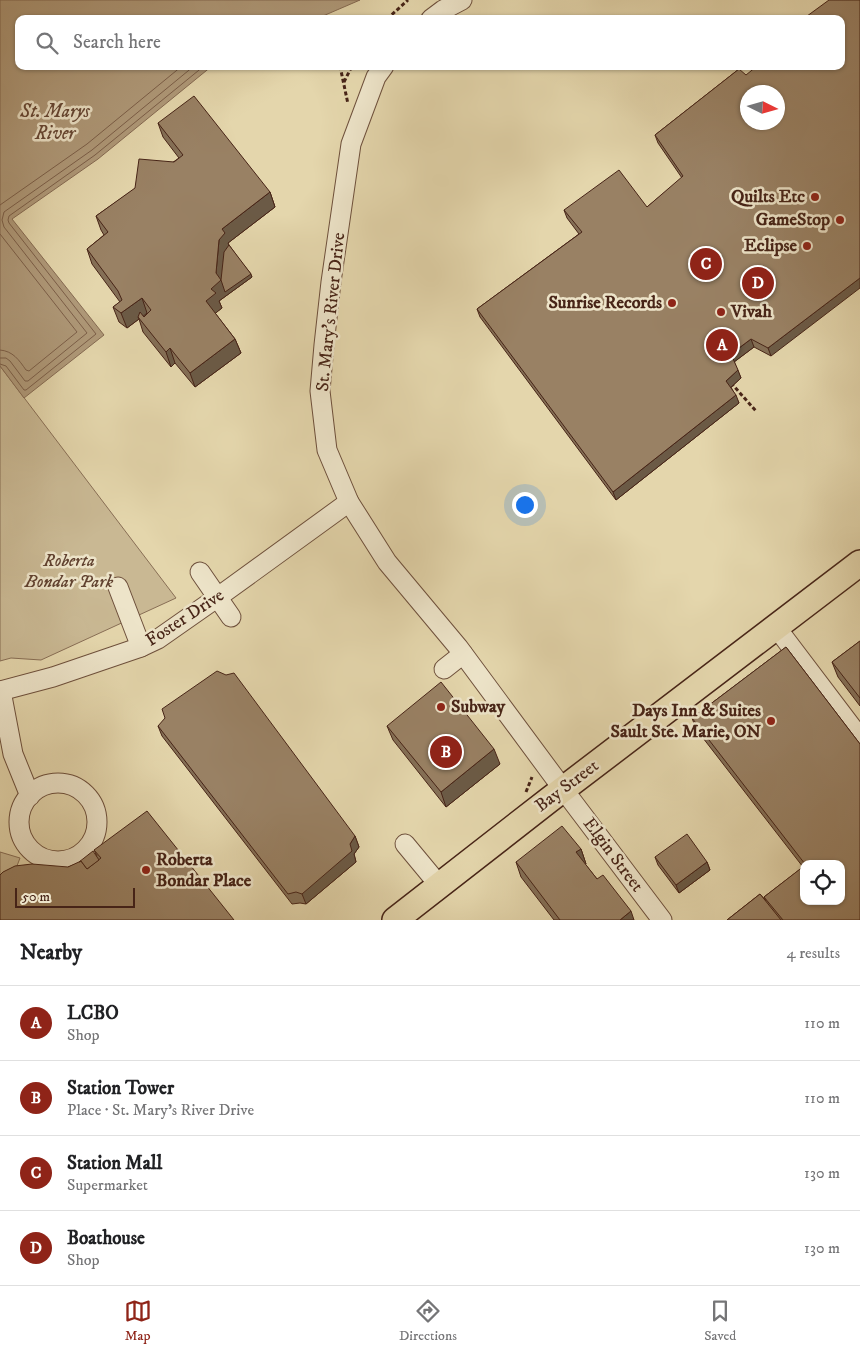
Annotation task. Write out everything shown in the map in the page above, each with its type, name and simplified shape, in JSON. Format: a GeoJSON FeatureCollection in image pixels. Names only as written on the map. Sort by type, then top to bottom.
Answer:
{"type":"FeatureCollection","features":[{"type":"Feature","properties":{"kind":"main road","name":"Bay Street"},"geometry":{"type":"LineString","coordinates":[[395,920],[860,563]]}},
{"type":"Feature","properties":{"kind":"street"},"geometry":{"type":"LineString","coordinates":[[436,15],[462,0]]}},
{"type":"Feature","properties":{"kind":"street","name":"St. Mary's River Drive"},"geometry":{"type":"LineString","coordinates":[[381,70],[376,77],[351,144],[331,282],[320,391],[327,450],[349,502],[388,562],[463,654],[563,790]]}},
{"type":"Feature","properties":{"kind":"street","name":"Foster Drive"},"geometry":{"type":"LineString","coordinates":[[0,691],[54,676],[141,647],[158,639],[349,502]]}},
{"type":"Feature","properties":{"kind":"street"},"geometry":{"type":"LineString","coordinates":[[200,572],[231,617]]}},
{"type":"Feature","properties":{"kind":"street"},"geometry":{"type":"LineString","coordinates":[[118,587],[141,647]]}},
{"type":"Feature","properties":{"kind":"street"},"geometry":{"type":"LineString","coordinates":[[776,627],[860,738]]}},
{"type":"Feature","properties":{"kind":"street"},"geometry":{"type":"LineString","coordinates":[[444,669],[463,654]]}},
{"type":"Feature","properties":{"kind":"street"},"geometry":{"type":"LineString","coordinates":[[0,691],[14,754],[30,796]]}},
{"type":"Feature","properties":{"kind":"street"},"geometry":{"type":"LineString","coordinates":[[53,784],[66,784],[78,789],[88,797],[94,809],[97,822],[95,834],[89,846],[79,855],[61,861],[42,858],[31,850],[23,840],[19,827],[22,810],[30,796],[40,788],[53,784]]}},
{"type":"Feature","properties":{"kind":"street","name":"Elgin Street"},"geometry":{"type":"LineString","coordinates":[[563,790],[662,920]]}},
{"type":"Feature","properties":{"kind":"street"},"geometry":{"type":"LineString","coordinates":[[405,844],[439,885]]}},
{"type":"Feature","properties":{"kind":"path"},"geometry":{"type":"LineString","coordinates":[[391,15],[408,0]]}},
{"type":"Feature","properties":{"kind":"path"},"geometry":{"type":"LineString","coordinates":[[341,70],[344,82],[350,70]]}},
{"type":"Feature","properties":{"kind":"path"},"geometry":{"type":"LineString","coordinates":[[727,378],[756,410]]}},
{"type":"Feature","properties":{"kind":"path"},"geometry":{"type":"LineString","coordinates":[[526,792],[532,777]]}},
{"type":"Feature","properties":{"kind":"green space","name":"Roberta Bondar Park"},"geometry":{"type":"Polygon","coordinates":[[[0,366],[176,598],[41,660],[11,658],[0,661],[0,366]]]}},
{"type":"Feature","properties":{"kind":"green space"},"geometry":{"type":"Polygon","coordinates":[[[0,852],[20,858],[12,879],[0,892],[0,852]]]}},
{"type":"Feature","properties":{"kind":"water","name":"St. Marys River"},"geometry":{"type":"Polygon","coordinates":[[[0,0],[360,0],[325,15],[15,15],[15,70],[207,70],[98,159],[12,219],[104,335],[24,398],[0,366],[0,0]]]}},
{"type":"Feature","properties":{"kind":"building"},"geometry":{"type":"Polygon","coordinates":[[[829,0],[860,0],[860,278],[768,348],[751,339],[731,354],[738,370],[726,381],[736,395],[613,492],[477,309],[582,232],[564,210],[619,170],[647,207],[683,176],[655,135],[740,70],[746,75],[752,70],[845,70],[845,15],[808,15],[829,0]]]}},
{"type":"Feature","properties":{"kind":"building"},"geometry":{"type":"Polygon","coordinates":[[[194,96],[270,192],[222,229],[225,233],[219,240],[216,273],[221,280],[211,289],[216,293],[206,301],[235,339],[190,373],[170,348],[166,352],[138,317],[140,312],[144,317],[151,310],[142,298],[121,313],[113,307],[122,300],[118,291],[87,249],[108,232],[96,216],[135,188],[139,159],[174,162],[183,155],[158,123],[194,96]]]}},
{"type":"Feature","properties":{"kind":"building"},"geometry":{"type":"Polygon","coordinates":[[[229,245],[251,274],[225,292],[221,280],[224,252],[229,245]]]}},
{"type":"Feature","properties":{"kind":"building"},"geometry":{"type":"Polygon","coordinates":[[[860,641],[860,698],[832,662],[860,641]]]}},
{"type":"Feature","properties":{"kind":"building"},"geometry":{"type":"Polygon","coordinates":[[[786,647],[860,744],[860,920],[783,920],[764,897],[800,869],[800,905],[845,905],[845,860],[802,860],[692,718],[786,647]]]}},
{"type":"Feature","properties":{"kind":"building"},"geometry":{"type":"Polygon","coordinates":[[[217,671],[226,675],[234,673],[355,836],[350,844],[352,851],[302,894],[296,892],[288,894],[158,726],[165,718],[162,709],[217,671]]]}},
{"type":"Feature","properties":{"kind":"building"},"geometry":{"type":"Polygon","coordinates":[[[441,682],[494,749],[441,792],[387,726],[441,682]]]}},
{"type":"Feature","properties":{"kind":"building","name":"Roberta Bondar Place"},"geometry":{"type":"Polygon","coordinates":[[[147,811],[234,920],[0,920],[0,875],[3,872],[15,866],[32,864],[68,867],[81,861],[87,869],[101,858],[94,850],[147,811]]]}},
{"type":"Feature","properties":{"kind":"building"},"geometry":{"type":"Polygon","coordinates":[[[562,826],[581,849],[576,852],[597,879],[603,875],[631,911],[620,920],[560,920],[516,862],[562,826]]]}},
{"type":"Feature","properties":{"kind":"building"},"geometry":{"type":"Polygon","coordinates":[[[687,834],[707,862],[676,885],[655,857],[687,834]]]}},
{"type":"Feature","properties":{"kind":"building"},"geometry":{"type":"Polygon","coordinates":[[[93,851],[99,860],[87,869],[81,861],[79,862],[93,851]]]}},
{"type":"Feature","properties":{"kind":"building"},"geometry":{"type":"Polygon","coordinates":[[[760,894],[781,920],[727,920],[760,894]]]}},
{"type":"Feature","properties":{"kind":"place","name":"Quilts Etc"},"geometry":{"type":"Point","coordinates":[815,197]}},
{"type":"Feature","properties":{"kind":"place","name":"GameStop"},"geometry":{"type":"Point","coordinates":[840,220]}},
{"type":"Feature","properties":{"kind":"place","name":"Eclipse"},"geometry":{"type":"Point","coordinates":[807,246]}},
{"type":"Feature","properties":{"kind":"place","name":"Station Mall"},"geometry":{"type":"Point","coordinates":[706,264]}},
{"type":"Feature","properties":{"kind":"place","name":"Boathouse"},"geometry":{"type":"Point","coordinates":[758,283]}},
{"type":"Feature","properties":{"kind":"place","name":"Sunrise Records"},"geometry":{"type":"Point","coordinates":[672,303]}},
{"type":"Feature","properties":{"kind":"place","name":"Vivah"},"geometry":{"type":"Point","coordinates":[721,312]}},
{"type":"Feature","properties":{"kind":"place","name":"LCBO"},"geometry":{"type":"Point","coordinates":[722,345]}},
{"type":"Feature","properties":{"kind":"place","name":"Subway"},"geometry":{"type":"Point","coordinates":[441,707]}},
{"type":"Feature","properties":{"kind":"place","name":"Days Inn & Suites Sault Ste. Marie, ON"},"geometry":{"type":"Point","coordinates":[771,721]}},
{"type":"Feature","properties":{"kind":"place","name":"Station Tower"},"geometry":{"type":"Point","coordinates":[446,752]}},
{"type":"Feature","properties":{"kind":"place","name":"Roberta Bondar Place"},"geometry":{"type":"Point","coordinates":[146,870]}}]}
